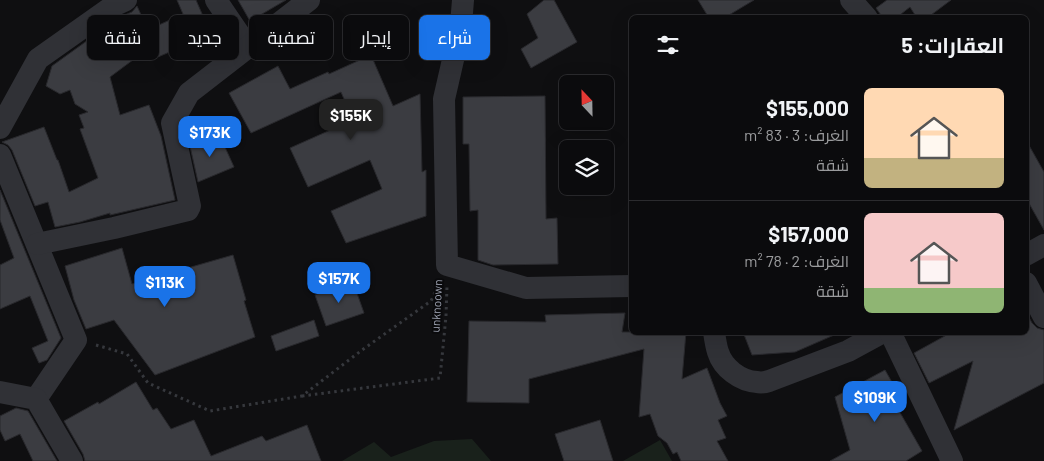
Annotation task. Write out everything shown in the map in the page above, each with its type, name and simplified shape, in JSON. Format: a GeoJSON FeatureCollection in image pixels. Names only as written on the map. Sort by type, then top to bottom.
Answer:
{"type":"FeatureCollection","features":[{"type":"Feature","properties":{"kind":"street"},"geometry":{"type":"LineString","coordinates":[[216,0],[248,47]]}},
{"type":"Feature","properties":{"kind":"street"},"geometry":{"type":"LineString","coordinates":[[37,244],[188,210],[190,206],[172,124],[189,93],[309,0]]}},
{"type":"Feature","properties":{"kind":"street"},"geometry":{"type":"LineString","coordinates":[[462,0],[462,26],[444,99],[447,265],[526,288],[629,286]]}},
{"type":"Feature","properties":{"kind":"street"},"geometry":{"type":"LineString","coordinates":[[851,0],[864,15]]}},
{"type":"Feature","properties":{"kind":"street"},"geometry":{"type":"LineString","coordinates":[[0,128],[8,99],[38,59],[116,2]]}},
{"type":"Feature","properties":{"kind":"street"},"geometry":{"type":"LineString","coordinates":[[0,155],[76,340],[36,399]]}},
{"type":"Feature","properties":{"kind":"street"},"geometry":{"type":"LineString","coordinates":[[1029,253],[1044,245]]}},
{"type":"Feature","properties":{"kind":"street"},"geometry":{"type":"LineString","coordinates":[[1029,289],[1044,317]]}},
{"type":"Feature","properties":{"kind":"street"},"geometry":{"type":"LineString","coordinates":[[715,335],[718,353],[724,364],[738,376],[757,382],[770,382],[848,352],[878,335]]}},
{"type":"Feature","properties":{"kind":"street"},"geometry":{"type":"LineString","coordinates":[[891,335],[952,461]]}},
{"type":"Feature","properties":{"kind":"street"},"geometry":{"type":"LineString","coordinates":[[0,392],[36,399],[72,461]]}},
{"type":"Feature","properties":{"kind":"path","name":"unknoown"},"geometry":{"type":"LineString","coordinates":[[302,396],[362,350],[431,302],[447,265]]}},
{"type":"Feature","properties":{"kind":"path","name":"unknoown"},"geometry":{"type":"LineString","coordinates":[[76,340],[127,354],[148,383],[210,411],[302,396],[440,378],[446,316],[447,265]]}},
{"type":"Feature","properties":{"kind":"shaded area"},"geometry":{"type":"Polygon","coordinates":[[[472,439],[491,461],[342,461],[374,442],[391,457],[434,441],[472,439]]]}},
{"type":"Feature","properties":{"kind":"shaded area"},"geometry":{"type":"Polygon","coordinates":[[[660,440],[672,461],[623,461],[660,440]]]}},
{"type":"Feature","properties":{"kind":"building"},"geometry":{"type":"Polygon","coordinates":[[[177,0],[196,0],[203,15],[181,15],[183,14],[177,0]]]}},
{"type":"Feature","properties":{"kind":"building"},"geometry":{"type":"Polygon","coordinates":[[[238,0],[286,0],[260,15],[249,15],[249,19],[238,0]]]}},
{"type":"Feature","properties":{"kind":"building"},"geometry":{"type":"Polygon","coordinates":[[[544,0],[554,0],[577,42],[531,68],[521,49],[538,38],[527,14],[544,0]]]}},
{"type":"Feature","properties":{"kind":"building"},"geometry":{"type":"Polygon","coordinates":[[[698,0],[754,0],[729,15],[707,15],[698,0]]]}},
{"type":"Feature","properties":{"kind":"building"},"geometry":{"type":"Polygon","coordinates":[[[887,0],[951,0],[931,15],[915,15],[910,7],[900,15],[881,15],[876,8],[887,0]]]}},
{"type":"Feature","properties":{"kind":"building"},"geometry":{"type":"Polygon","coordinates":[[[137,6],[141,15],[125,15],[132,12],[137,6]]]}},
{"type":"Feature","properties":{"kind":"building"},"geometry":{"type":"Polygon","coordinates":[[[169,20],[169,52],[159,57],[159,25],[169,20]]]}},
{"type":"Feature","properties":{"kind":"building"},"geometry":{"type":"Polygon","coordinates":[[[87,41],[87,60],[133,60],[110,77],[120,115],[149,105],[161,136],[175,200],[110,215],[110,213],[55,227],[48,202],[35,206],[12,150],[2,142],[44,127],[69,192],[98,178],[80,129],[84,128],[79,115],[88,112],[75,104],[70,90],[60,94],[46,86],[52,66],[87,41]]]}},
{"type":"Feature","properties":{"kind":"building"},"geometry":{"type":"Polygon","coordinates":[[[360,60],[373,60],[393,106],[420,94],[422,172],[426,170],[426,216],[346,243],[331,211],[382,189],[370,160],[308,187],[290,148],[353,120],[341,92],[251,133],[229,93],[278,66],[290,89],[328,72],[329,74],[360,60]]]}},
{"type":"Feature","properties":{"kind":"building"},"geometry":{"type":"Polygon","coordinates":[[[545,96],[546,219],[557,218],[558,264],[493,265],[478,260],[478,210],[470,211],[469,144],[463,144],[463,97],[545,96]]]}},
{"type":"Feature","properties":{"kind":"building"},"geometry":{"type":"Polygon","coordinates":[[[219,134],[234,167],[198,182],[190,146],[219,134]]]}},
{"type":"Feature","properties":{"kind":"building"},"geometry":{"type":"Polygon","coordinates":[[[1029,145],[1044,172],[1044,230],[1029,203],[1029,145]]]}},
{"type":"Feature","properties":{"kind":"building"},"geometry":{"type":"Polygon","coordinates":[[[0,190],[61,338],[47,360],[39,363],[32,348],[48,341],[30,296],[0,309],[0,265],[14,258],[0,220],[0,190]]]}},
{"type":"Feature","properties":{"kind":"building"},"geometry":{"type":"Polygon","coordinates":[[[122,248],[132,284],[233,255],[255,337],[155,375],[114,320],[86,329],[74,300],[65,266],[122,248]]]}},
{"type":"Feature","properties":{"kind":"building"},"geometry":{"type":"Polygon","coordinates":[[[353,282],[364,313],[326,326],[315,295],[353,282]]]}},
{"type":"Feature","properties":{"kind":"building"},"geometry":{"type":"Polygon","coordinates":[[[625,313],[622,332],[629,332],[629,335],[686,335],[682,379],[707,368],[727,416],[718,420],[726,438],[717,441],[728,461],[681,461],[677,452],[673,454],[667,443],[658,436],[650,414],[639,417],[644,349],[529,379],[529,403],[467,402],[469,321],[546,322],[545,315],[625,313]]]}},
{"type":"Feature","properties":{"kind":"building"},"geometry":{"type":"Polygon","coordinates":[[[1029,318],[1037,328],[1044,330],[1044,383],[954,430],[973,361],[929,383],[914,353],[947,335],[1029,335],[1029,318]]]}},
{"type":"Feature","properties":{"kind":"building"},"geometry":{"type":"Polygon","coordinates":[[[314,320],[319,336],[276,351],[271,336],[314,320]]]}},
{"type":"Feature","properties":{"kind":"building"},"geometry":{"type":"Polygon","coordinates":[[[744,335],[834,335],[795,352],[752,355],[744,335]]]}},
{"type":"Feature","properties":{"kind":"building"},"geometry":{"type":"Polygon","coordinates":[[[885,370],[905,405],[898,409],[922,451],[906,461],[830,461],[850,450],[835,397],[885,370]]]}},
{"type":"Feature","properties":{"kind":"building"},"geometry":{"type":"Polygon","coordinates":[[[136,382],[153,410],[157,408],[171,429],[194,420],[211,456],[262,436],[266,441],[307,425],[321,461],[85,461],[64,421],[98,402],[99,404],[136,382]]]}},
{"type":"Feature","properties":{"kind":"building"},"geometry":{"type":"Polygon","coordinates":[[[16,408],[28,411],[57,461],[33,461],[20,434],[5,441],[0,430],[0,416],[16,408]]]}},
{"type":"Feature","properties":{"kind":"building"},"geometry":{"type":"Polygon","coordinates":[[[600,420],[613,461],[564,461],[555,434],[600,420]]]}}]}
